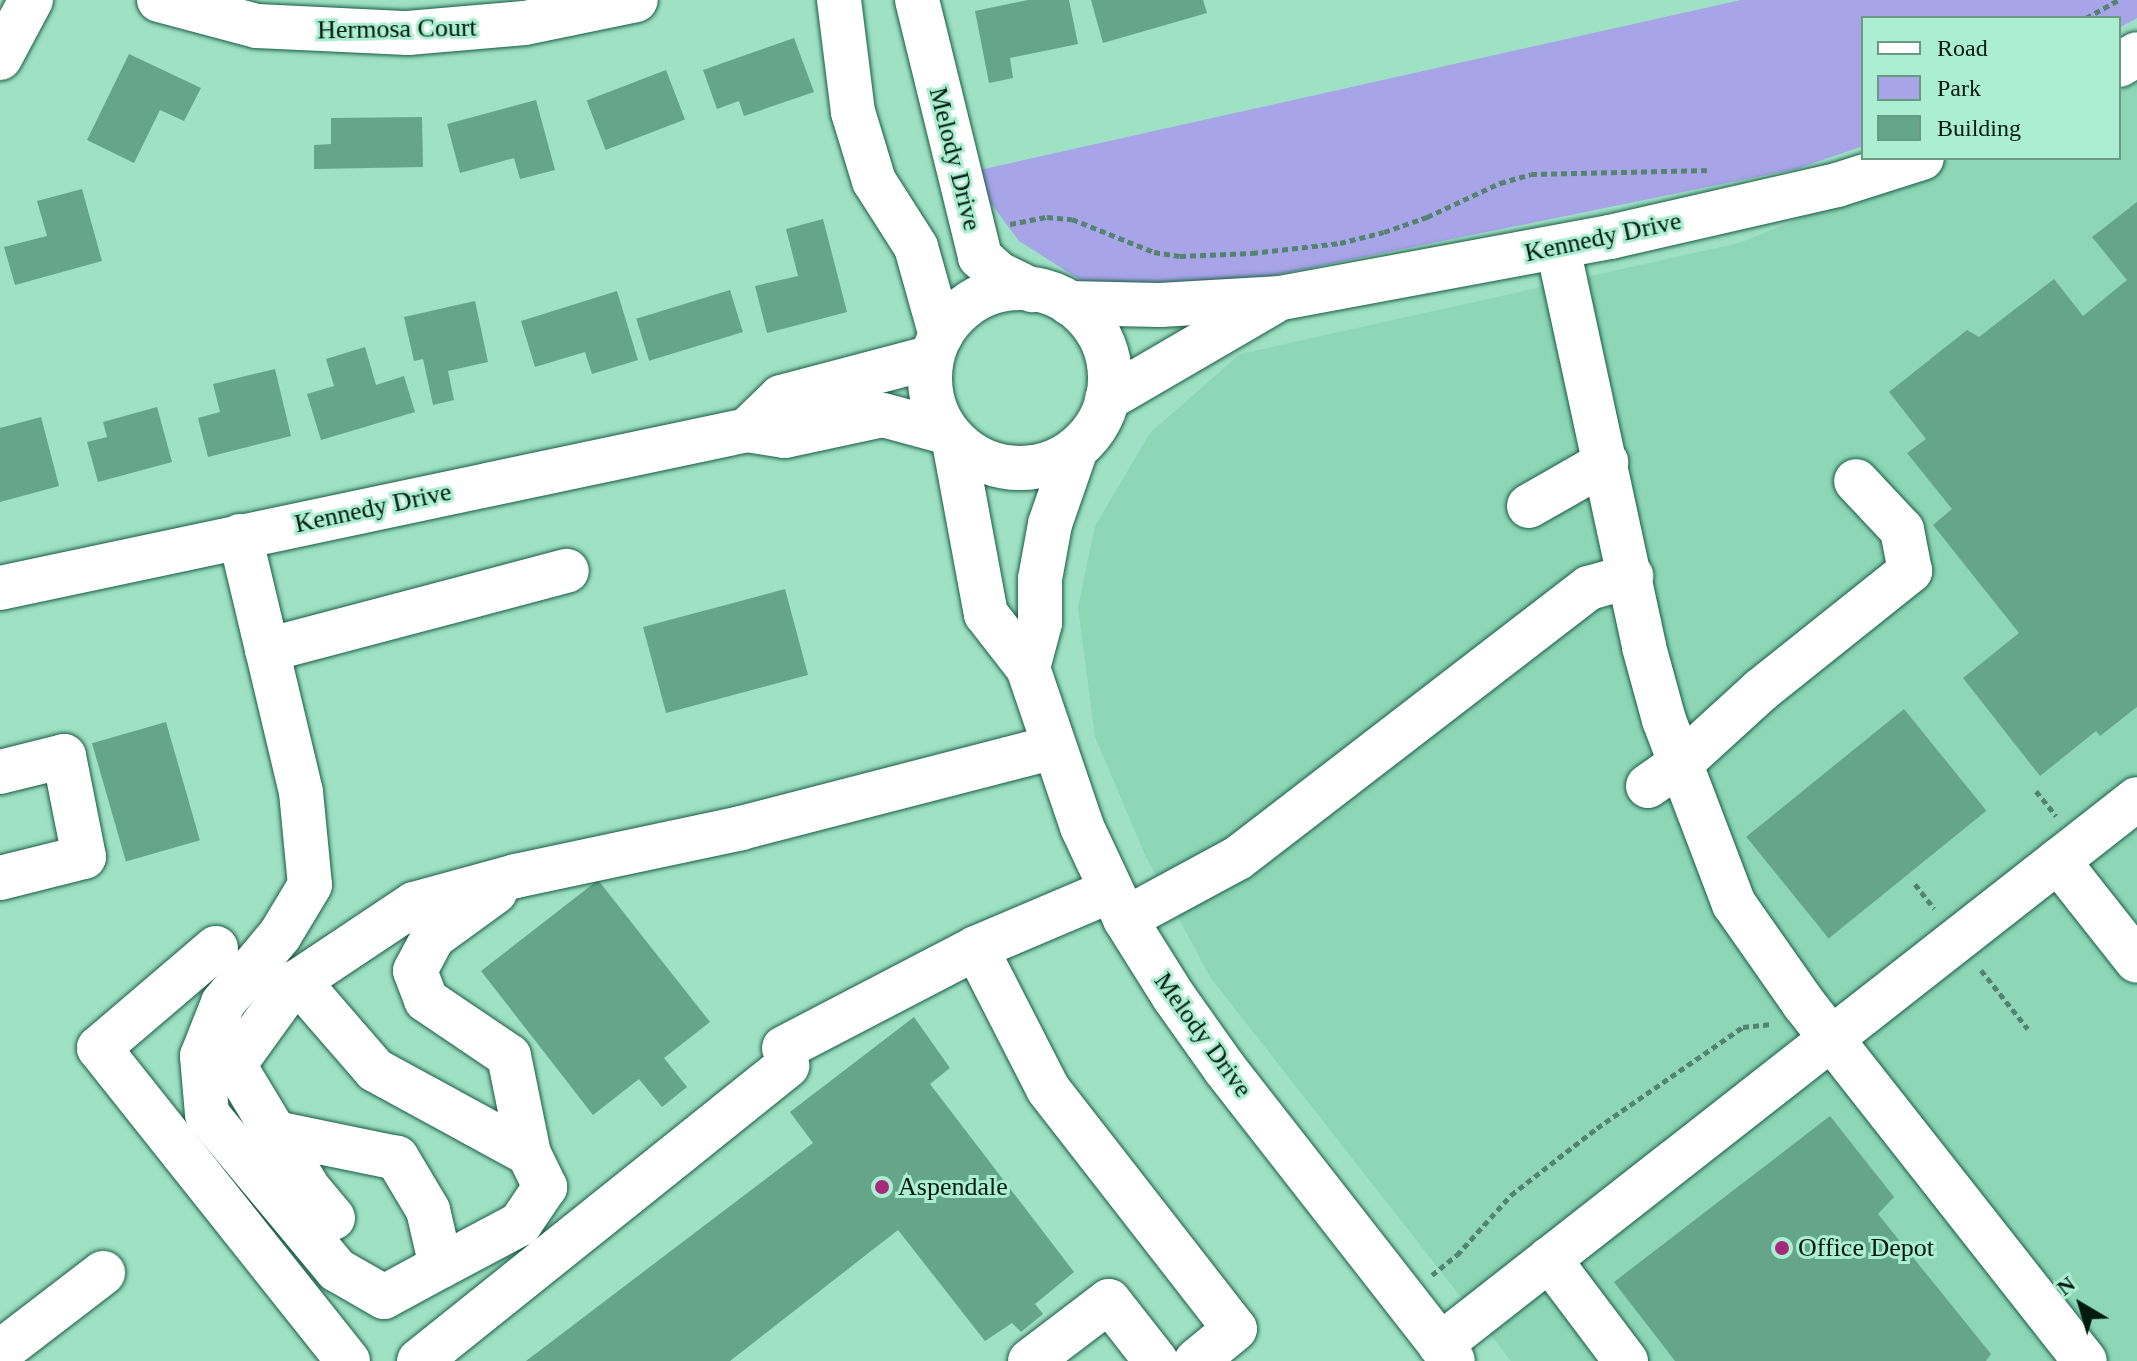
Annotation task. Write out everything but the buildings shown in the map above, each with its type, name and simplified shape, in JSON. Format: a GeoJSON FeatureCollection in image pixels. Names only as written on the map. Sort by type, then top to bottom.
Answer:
{"type":"FeatureCollection","features":[{"type":"Feature","properties":{"kind":"street"},"geometry":{"type":"LineString","coordinates":[[0,58],[31,0]]}},
{"type":"Feature","properties":{"kind":"street","name":"Hermosa Court"},"geometry":{"type":"LineString","coordinates":[[159,0],[257,26],[408,33],[525,23],[636,0]]}},
{"type":"Feature","properties":{"kind":"street"},"geometry":{"type":"LineString","coordinates":[[839,0],[853,112],[874,181],[916,247],[935,347],[933,398],[950,437],[976,458],[1014,469],[1035,467],[1075,452]]}},
{"type":"Feature","properties":{"kind":"street","name":"Melody Drive"},"geometry":{"type":"LineString","coordinates":[[917,0],[971,232],[980,257],[999,274],[1051,296]]}},
{"type":"Feature","properties":{"kind":"street","name":"Kennedy Drive"},"geometry":{"type":"LineString","coordinates":[[1051,296],[1160,305],[1281,298],[1558,248],[1837,185],[1916,160]]}},
{"type":"Feature","properties":{"kind":"street"},"geometry":{"type":"LineString","coordinates":[[1558,248],[1644,647],[1664,720],[1664,774],[1734,904],[1831,1038],[2085,1361]]}},
{"type":"Feature","properties":{"kind":"street"},"geometry":{"type":"LineString","coordinates":[[747,430],[781,397],[935,347],[951,318],[986,292],[1051,296],[1087,318],[1102,339],[1111,375],[1107,399],[1100,419],[1075,452],[1050,524],[1040,579],[1040,623],[1028,668]]}},
{"type":"Feature","properties":{"kind":"street","name":"Kennedy Drive"},"geometry":{"type":"LineString","coordinates":[[1107,399],[1281,298]]}},
{"type":"Feature","properties":{"kind":"street","name":"Kennedy Drive"},"geometry":{"type":"LineString","coordinates":[[0,588],[747,430],[785,436],[883,415],[950,437]]}},
{"type":"Feature","properties":{"kind":"street","name":"Melody Drive"},"geometry":{"type":"LineString","coordinates":[[950,437],[986,614],[1028,668],[1082,827],[1118,905],[1174,997],[1225,1069],[1446,1353]]}},
{"type":"Feature","properties":{"kind":"street"},"geometry":{"type":"LineString","coordinates":[[1529,506],[1606,462]]}},
{"type":"Feature","properties":{"kind":"street"},"geometry":{"type":"LineString","coordinates":[[1664,774],[1761,690],[1910,571],[1902,530],[1856,481]]}},
{"type":"Feature","properties":{"kind":"street"},"geometry":{"type":"LineString","coordinates":[[240,536],[301,792],[310,885],[280,935],[223,1003],[202,1056],[207,1114],[337,1270],[384,1297],[520,1224],[545,1187],[529,1154],[509,1056],[426,1000],[415,971],[433,937],[516,876]]}},
{"type":"Feature","properties":{"kind":"street"},"geometry":{"type":"LineString","coordinates":[[267,650],[567,571]]}},
{"type":"Feature","properties":{"kind":"street"},"geometry":{"type":"LineString","coordinates":[[419,1361],[786,1057],[976,948],[1118,905],[1238,858],[1589,588],[1631,576]]}},
{"type":"Feature","properties":{"kind":"street"},"geometry":{"type":"LineString","coordinates":[[333,1218],[310,1191],[234,1065],[298,981],[414,904],[516,876],[741,828],[1054,747]]}},
{"type":"Feature","properties":{"kind":"street"},"geometry":{"type":"LineString","coordinates":[[0,772],[64,756],[84,857],[0,878]]}},
{"type":"Feature","properties":{"kind":"street"},"geometry":{"type":"LineString","coordinates":[[1446,1353],[1549,1259],[2137,799]]}},
{"type":"Feature","properties":{"kind":"street"},"geometry":{"type":"LineString","coordinates":[[2058,861],[2137,961]]}},
{"type":"Feature","properties":{"kind":"street"},"geometry":{"type":"LineString","coordinates":[[216,948],[99,1048],[348,1361]]}},
{"type":"Feature","properties":{"kind":"street"},"geometry":{"type":"LineString","coordinates":[[976,948],[1048,1089],[1235,1329],[1196,1361]]}},
{"type":"Feature","properties":{"kind":"street"},"geometry":{"type":"LineString","coordinates":[[298,981],[375,1070],[529,1154]]}},
{"type":"Feature","properties":{"kind":"street"},"geometry":{"type":"LineString","coordinates":[[275,1133],[397,1158],[428,1210],[441,1266]]}},
{"type":"Feature","properties":{"kind":"street"},"geometry":{"type":"LineString","coordinates":[[1549,1259],[1626,1361]]}},
{"type":"Feature","properties":{"kind":"street"},"geometry":{"type":"LineString","coordinates":[[0,1352],[103,1273]]}},
{"type":"Feature","properties":{"kind":"street"},"geometry":{"type":"LineString","coordinates":[[1030,1361],[1109,1301],[1156,1361]]}},
{"type":"Feature","properties":{"kind":"path"},"geometry":{"type":"LineString","coordinates":[[2090,16],[2118,0]]}},
{"type":"Feature","properties":{"kind":"path"},"geometry":{"type":"LineString","coordinates":[[971,232],[1047,217],[1072,219],[1154,252],[1180,256],[1301,249],[1384,232],[1531,174],[1662,174],[1719,168]]}},
{"type":"Feature","properties":{"kind":"shaded area"},"geometry":{"type":"Polygon","coordinates":[[[2137,83],[2137,1361],[1511,1361],[1210,977],[1145,855],[1095,737],[1078,607],[1095,526],[1150,433],[1240,354],[1739,243],[1945,160],[2121,160],[2121,90],[2137,83]]]}},
{"type":"Feature","properties":{"kind":"green space"},"geometry":{"type":"Polygon","coordinates":[[[1741,0],[2137,0],[2137,18],[2121,27],[2121,16],[1861,16],[1861,147],[1796,169],[1158,299],[1082,281],[1019,241],[990,202],[975,171],[1741,0]]]}},
{"type":"Feature","properties":{"kind":"place","name":"Aspendale"},"geometry":{"type":"Point","coordinates":[882,1187]}},
{"type":"Feature","properties":{"kind":"place","name":"Office Depot"},"geometry":{"type":"Point","coordinates":[1782,1248]}}]}
